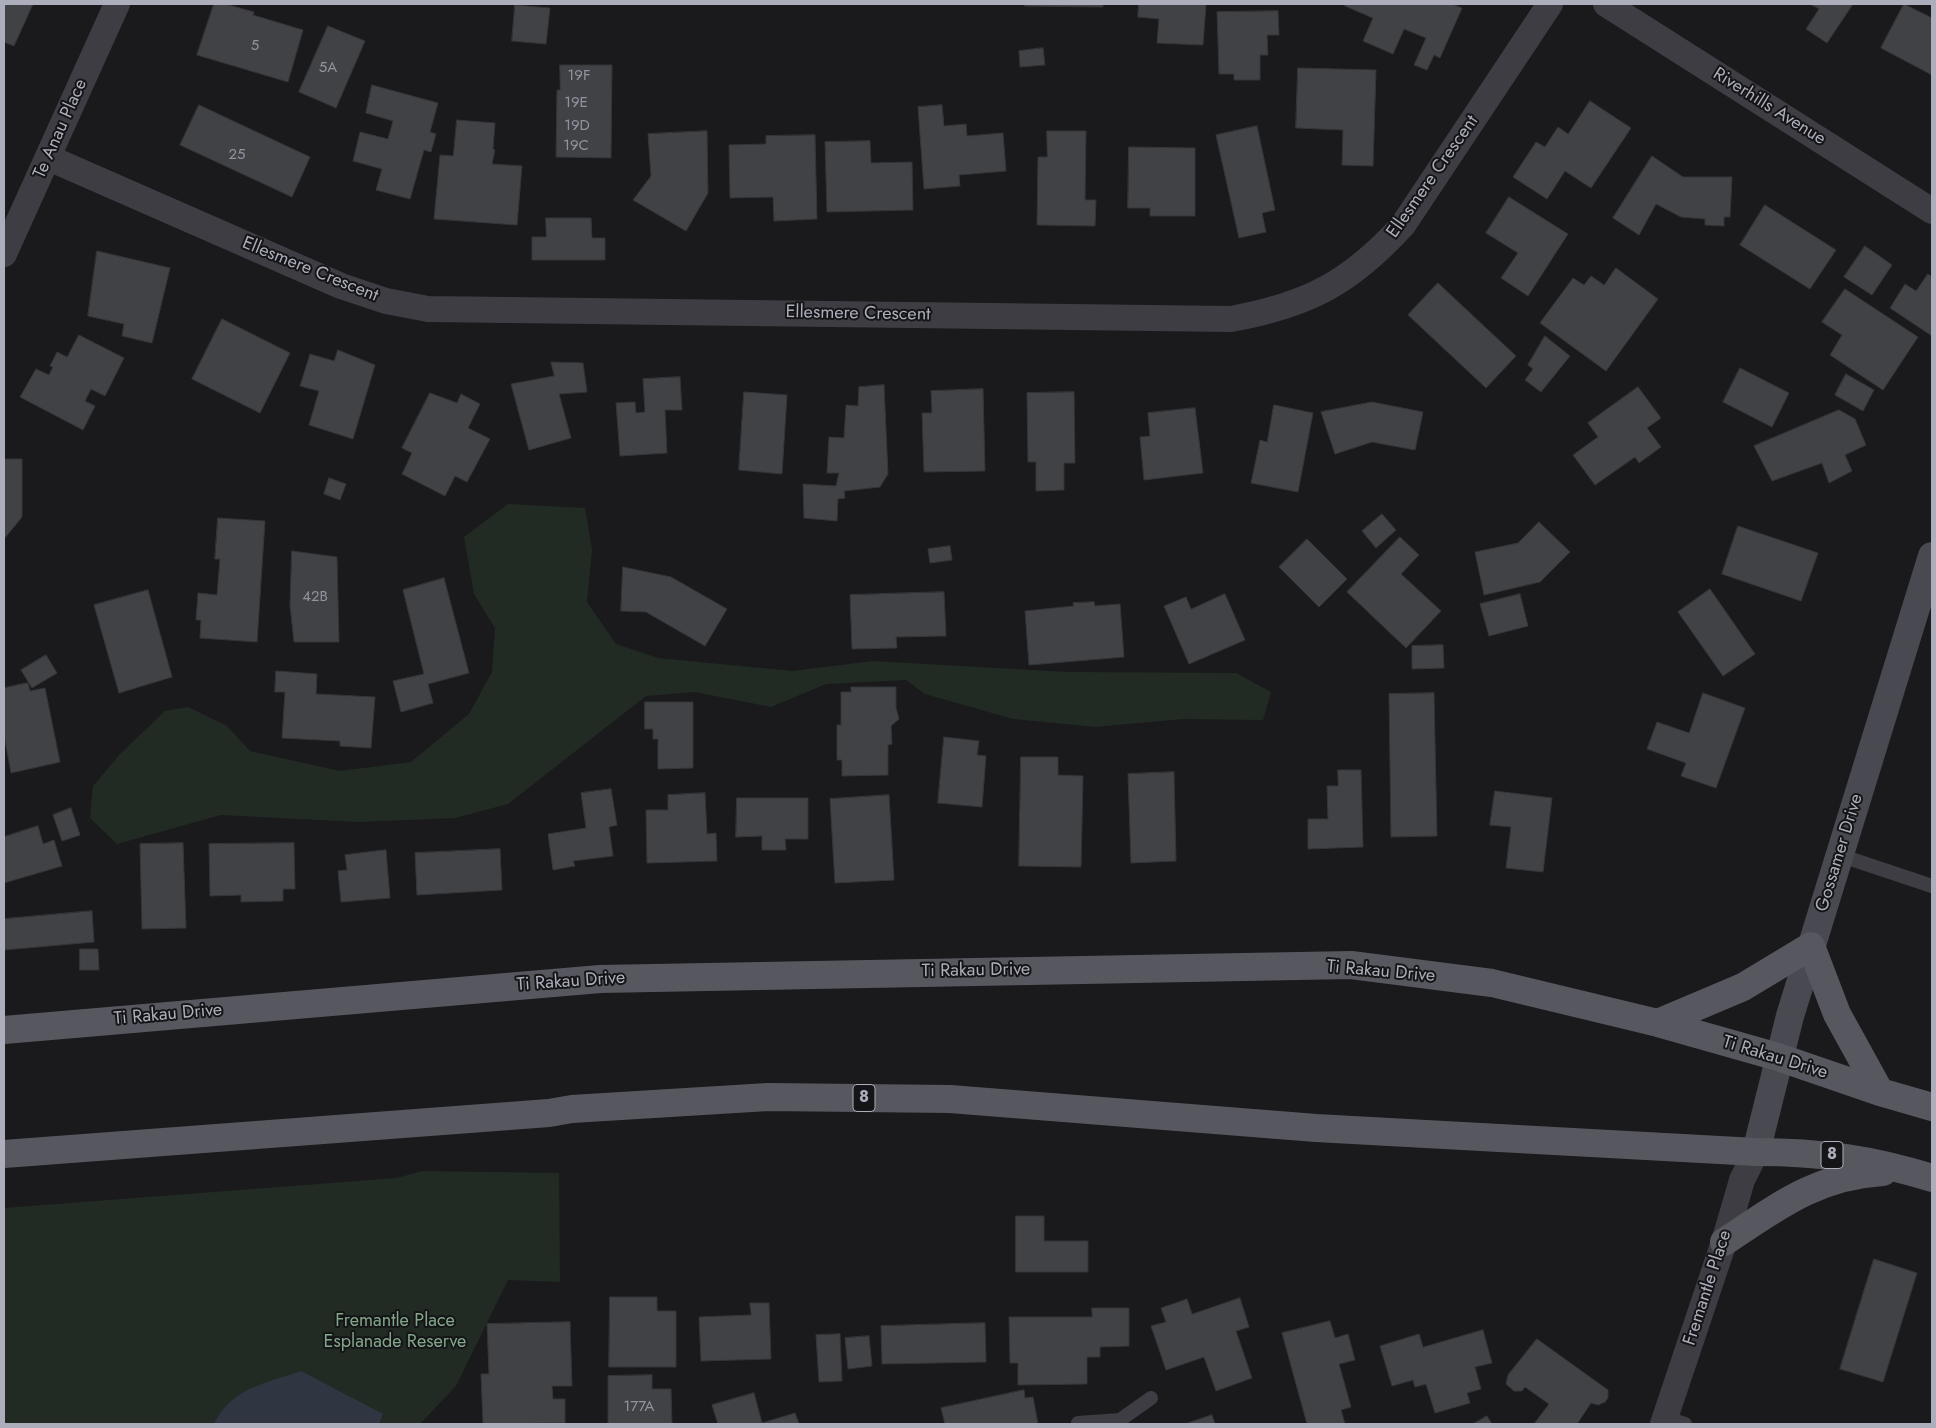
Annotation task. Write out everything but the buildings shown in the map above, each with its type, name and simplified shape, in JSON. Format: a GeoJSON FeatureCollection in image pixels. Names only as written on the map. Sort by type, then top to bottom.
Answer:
{"type":"FeatureCollection","features":[{"type":"Feature","properties":{"kind":"main road","name":"Gossamer Drive"},"geometry":{"type":"LineString","coordinates":[[1756,1152],[1778,1057],[1932,556]]}},
{"type":"Feature","properties":{"kind":"main road"},"geometry":{"type":"LineString","coordinates":[[1658,1023],[1743,987],[1811,946],[1837,1014],[1880,1092]]}},
{"type":"Feature","properties":{"kind":"main road","name":"Ti Rakau Drive"},"geometry":{"type":"LineString","coordinates":[[4,1030],[600,979],[1351,965],[1492,984],[1658,1023],[1778,1057],[1880,1092],[1932,1107]]}},
{"type":"Feature","properties":{"kind":"main road","name":"8"},"geometry":{"type":"LineString","coordinates":[[4,1154],[548,1113],[572,1109],[768,1097],[950,1099],[1316,1128],[1756,1152],[1808,1152],[1844,1157],[1920,1174]]}},
{"type":"Feature","properties":{"kind":"main road"},"geometry":{"type":"LineString","coordinates":[[1724,1242],[1787,1200],[1821,1183],[1864,1173],[1920,1174]]}},
{"type":"Feature","properties":{"kind":"street","name":"Te Anau Place"},"geometry":{"type":"LineString","coordinates":[[4,254],[117,4]]}},
{"type":"Feature","properties":{"kind":"street","name":"Ellesmere Crescent"},"geometry":{"type":"LineString","coordinates":[[49,158],[341,286],[386,301],[428,309],[1231,318],[1264,313],[1297,303],[1339,282],[1380,250],[1403,225],[1550,4]]}},
{"type":"Feature","properties":{"kind":"street","name":"Riverhills Avenue"},"geometry":{"type":"LineString","coordinates":[[1606,4],[1932,211]]}},
{"type":"Feature","properties":{"kind":"street","name":"Fremantle Place"},"geometry":{"type":"LineString","coordinates":[[1671,1422],[1742,1180],[1756,1152]]}},
{"type":"Feature","properties":{"kind":"lane"},"geometry":{"type":"LineString","coordinates":[[1839,855],[1932,886]]}},
{"type":"Feature","properties":{"kind":"lane"},"geometry":{"type":"LineString","coordinates":[[1078,1423],[1121,1422],[1151,1398]]}},
{"type":"Feature","properties":{"kind":"green space"},"geometry":{"type":"Polygon","coordinates":[[[508,504],[585,508],[592,550],[587,602],[616,644],[658,658],[792,671],[873,661],[1067,672],[1236,673],[1271,692],[1263,720],[1183,719],[1095,727],[1013,719],[925,694],[906,680],[826,684],[771,707],[695,692],[646,696],[508,804],[455,818],[358,822],[221,815],[117,844],[90,818],[93,786],[120,754],[165,711],[188,707],[227,726],[250,751],[340,771],[411,762],[469,714],[492,672],[495,628],[474,594],[464,537],[508,504]]]}},
{"type":"Feature","properties":{"kind":"green space","name":"Fremantle Place Esplanade Reserve"},"geometry":{"type":"Polygon","coordinates":[[[422,1171],[559,1173],[560,1282],[508,1280],[456,1386],[420,1424],[4,1424],[4,1208],[397,1178],[422,1171]]]}},
{"type":"Feature","properties":{"kind":"shaded area"},"geometry":{"type":"Polygon","coordinates":[[[301,1371],[383,1414],[379,1424],[214,1424],[230,1402],[251,1388],[301,1371]]]}}]}
